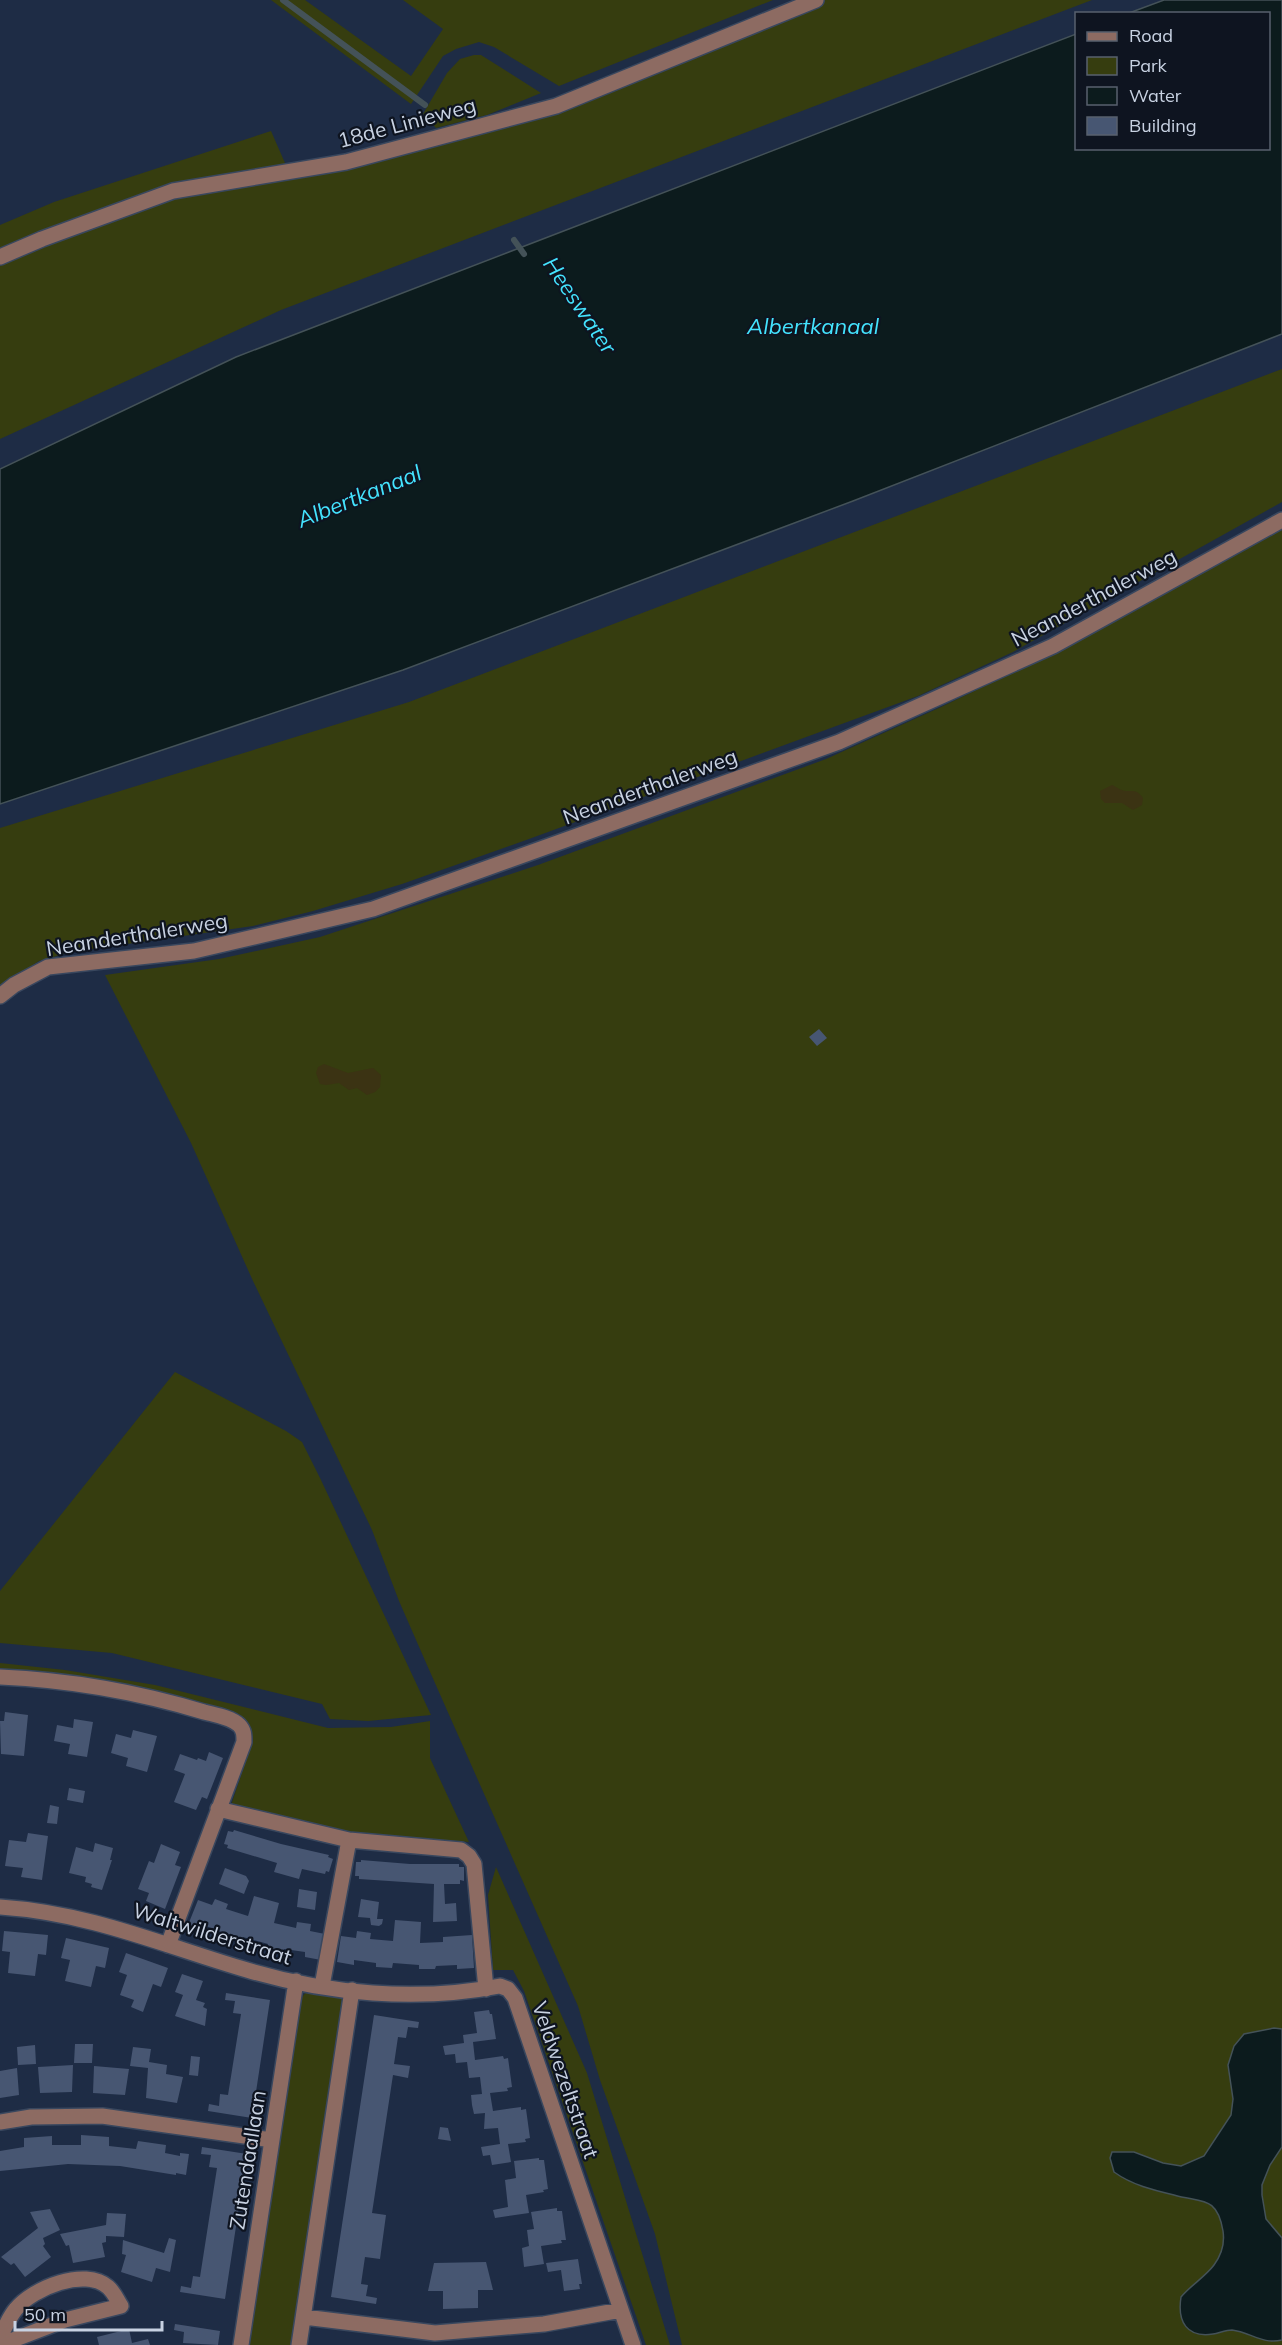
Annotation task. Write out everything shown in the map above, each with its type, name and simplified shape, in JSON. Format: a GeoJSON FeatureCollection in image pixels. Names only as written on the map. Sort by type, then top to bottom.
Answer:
{"type":"FeatureCollection","features":[{"type":"Feature","properties":{"kind":"street","name":"18de Linieweg"},"geometry":{"type":"LineString","coordinates":[[0,257],[42,239],[174,191],[346,162],[556,106],[816,0]]}},
{"type":"Feature","properties":{"kind":"street","name":"Neanderthalerweg"},"geometry":{"type":"LineString","coordinates":[[0,996],[14,985],[48,967],[194,951],[373,909],[839,742],[1053,646],[1282,520]]}},
{"type":"Feature","properties":{"kind":"street"},"geometry":{"type":"LineString","coordinates":[[0,1677],[55,1681],[125,1692],[233,1721],[244,1732],[244,1742],[168,1945]]}},
{"type":"Feature","properties":{"kind":"street"},"geometry":{"type":"LineString","coordinates":[[218,1809],[349,1840],[461,1850],[474,1864],[486,1989]]}},
{"type":"Feature","properties":{"kind":"street"},"geometry":{"type":"LineString","coordinates":[[322,1986],[349,1840]]}},
{"type":"Feature","properties":{"kind":"street","name":"Waltwilderstraat"},"geometry":{"type":"LineString","coordinates":[[0,1907],[47,1911],[128,1930],[250,1971],[296,1982],[352,1990],[420,1995],[486,1989]]}},
{"type":"Feature","properties":{"kind":"street","name":"Zutendaallaan"},"geometry":{"type":"LineString","coordinates":[[241,2345],[296,1982]]}},
{"type":"Feature","properties":{"kind":"street","name":"Veldwezeltstraat"},"geometry":{"type":"LineString","coordinates":[[486,1989],[500,1986],[508,1989],[515,1998],[633,2345]]}},
{"type":"Feature","properties":{"kind":"street"},"geometry":{"type":"LineString","coordinates":[[299,2345],[352,1990]]}},
{"type":"Feature","properties":{"kind":"street"},"geometry":{"type":"LineString","coordinates":[[0,2122],[31,2117],[102,2116],[272,2140]]}},
{"type":"Feature","properties":{"kind":"street"},"geometry":{"type":"LineString","coordinates":[[0,2337],[11,2314],[21,2303],[38,2291],[59,2282],[79,2280],[99,2282],[109,2287],[121,2306],[65,2320],[0,2345]]}},
{"type":"Feature","properties":{"kind":"street"},"geometry":{"type":"LineString","coordinates":[[304,2317],[435,2333],[544,2324],[621,2310]]}},
{"type":"Feature","properties":{"kind":"green space"},"geometry":{"type":"Polygon","coordinates":[[[271,0],[305,0],[411,76],[443,29],[403,0],[773,0],[559,86],[494,47],[479,42],[456,49],[443,56],[411,104],[271,0]]]}},
{"type":"Feature","properties":{"kind":"green space"},"geometry":{"type":"Polygon","coordinates":[[[795,0],[1092,0],[281,310],[0,439],[0,225],[54,202],[271,131],[292,179],[461,136],[795,0]]]}},
{"type":"Feature","properties":{"kind":"green space"},"geometry":{"type":"Polygon","coordinates":[[[481,55],[541,93],[487,115],[436,128],[423,114],[447,73],[460,59],[481,55]]]}},
{"type":"Feature","properties":{"kind":"green space"},"geometry":{"type":"Polygon","coordinates":[[[1282,369],[1282,502],[1013,652],[918,696],[402,884],[313,911],[253,926],[71,952],[39,961],[0,987],[0,828],[409,702],[1282,369]]]}},
{"type":"Feature","properties":{"kind":"green space"},"geometry":{"type":"Polygon","coordinates":[[[1282,530],[1282,2345],[682,2345],[655,2234],[600,2080],[578,2006],[399,1601],[372,1530],[253,1281],[191,1143],[105,975],[219,959],[320,937],[538,865],[826,759],[1072,644],[1123,613],[1282,530]]]}},
{"type":"Feature","properties":{"kind":"green space"},"geometry":{"type":"Polygon","coordinates":[[[175,1372],[286,1431],[302,1442],[431,1715],[368,1721],[330,1719],[322,1704],[112,1653],[0,1643],[0,1591],[175,1372]]]}},
{"type":"Feature","properties":{"kind":"green space"},"geometry":{"type":"Polygon","coordinates":[[[0,1663],[65,1670],[155,1685],[328,1728],[391,1727],[430,1721],[430,1758],[469,1842],[366,1836],[230,1808],[253,1740],[246,1723],[0,1670],[0,1663]]]}},
{"type":"Feature","properties":{"kind":"green space"},"geometry":{"type":"Polygon","coordinates":[[[496,1867],[587,2073],[670,2345],[646,2345],[524,1991],[513,1970],[493,1970],[488,1895],[496,1867]]]}},
{"type":"Feature","properties":{"kind":"green space"},"geometry":{"type":"Polygon","coordinates":[[[306,1992],[343,1997],[345,2003],[293,2345],[249,2345],[302,1997],[306,1992]]]}},
{"type":"Feature","properties":{"kind":"sand"},"geometry":{"type":"Polygon","coordinates":[[[1112,785],[1122,790],[1137,792],[1143,798],[1142,805],[1133,810],[1122,803],[1105,803],[1101,799],[1100,791],[1112,785]]]}},
{"type":"Feature","properties":{"kind":"sand"},"geometry":{"type":"Polygon","coordinates":[[[324,1064],[348,1073],[373,1068],[381,1075],[380,1087],[367,1095],[357,1088],[349,1090],[339,1083],[320,1084],[316,1073],[318,1067],[324,1064]]]}},
{"type":"Feature","properties":{"kind":"water","name":"Albertkanaal"},"geometry":{"type":"Polygon","coordinates":[[[1164,0],[1282,0],[1282,334],[853,501],[403,670],[0,804],[0,469],[236,357],[1075,34],[1075,150],[1270,150],[1270,12],[1132,12],[1164,0]]]}},
{"type":"Feature","properties":{"kind":"water"},"geometry":{"type":"Polygon","coordinates":[[[1274,2028],[1282,2029],[1282,2147],[1270,2165],[1262,2185],[1262,2195],[1266,2219],[1282,2238],[1282,2340],[1263,2340],[1232,2330],[1204,2335],[1190,2331],[1183,2321],[1180,2306],[1181,2297],[1210,2269],[1221,2253],[1224,2236],[1217,2211],[1200,2200],[1135,2184],[1114,2172],[1110,2158],[1112,2152],[1134,2152],[1163,2163],[1181,2166],[1204,2156],[1231,2115],[1233,2099],[1228,2065],[1234,2046],[1244,2034],[1274,2028]]]}},
{"type":"Feature","properties":{"kind":"building"},"geometry":{"type":"Polygon","coordinates":[[[819,1029],[827,1038],[817,1046],[809,1037],[819,1029]]]}},
{"type":"Feature","properties":{"kind":"building"},"geometry":{"type":"Polygon","coordinates":[[[5,1712],[28,1715],[24,1756],[1,1754],[0,1721],[4,1721],[5,1712]]]}},
{"type":"Feature","properties":{"kind":"building"},"geometry":{"type":"Polygon","coordinates":[[[74,1719],[93,1722],[87,1757],[68,1754],[70,1744],[54,1741],[57,1725],[73,1728],[74,1719]]]}},
{"type":"Feature","properties":{"kind":"building"},"geometry":{"type":"Polygon","coordinates":[[[133,1730],[157,1736],[147,1772],[126,1766],[128,1758],[111,1753],[116,1734],[131,1738],[133,1730]]]}},
{"type":"Feature","properties":{"kind":"building"},"geometry":{"type":"Polygon","coordinates":[[[209,1752],[223,1758],[207,1799],[202,1797],[196,1810],[174,1802],[185,1774],[174,1770],[180,1754],[206,1761],[209,1752]]]}},
{"type":"Feature","properties":{"kind":"building"},"geometry":{"type":"Polygon","coordinates":[[[69,1788],[85,1791],[83,1803],[67,1800],[69,1788]]]}},
{"type":"Feature","properties":{"kind":"building"},"geometry":{"type":"Polygon","coordinates":[[[50,1805],[59,1807],[57,1824],[47,1823],[50,1805]]]}},
{"type":"Feature","properties":{"kind":"building"},"geometry":{"type":"Polygon","coordinates":[[[234,1830],[329,1855],[328,1857],[333,1859],[329,1872],[326,1871],[325,1874],[302,1869],[299,1879],[274,1872],[277,1863],[227,1848],[228,1845],[224,1844],[228,1831],[233,1832],[234,1830]]]}},
{"type":"Feature","properties":{"kind":"building"},"geometry":{"type":"Polygon","coordinates":[[[28,1833],[48,1836],[42,1880],[21,1877],[23,1868],[5,1866],[9,1840],[26,1842],[28,1833]]]}},
{"type":"Feature","properties":{"kind":"building"},"geometry":{"type":"Polygon","coordinates":[[[95,1843],[113,1848],[110,1860],[112,1860],[102,1890],[91,1887],[92,1884],[85,1882],[86,1877],[69,1873],[76,1847],[93,1852],[95,1843]]]}},
{"type":"Feature","properties":{"kind":"building"},"geometry":{"type":"Polygon","coordinates":[[[161,1844],[180,1852],[175,1865],[181,1867],[165,1909],[146,1901],[149,1893],[138,1889],[149,1861],[154,1863],[161,1844]]]}},
{"type":"Feature","properties":{"kind":"building"},"geometry":{"type":"Polygon","coordinates":[[[361,1860],[410,1864],[459,1864],[459,1867],[464,1867],[464,1881],[460,1880],[460,1884],[444,1884],[445,1904],[456,1903],[457,1921],[433,1922],[434,1884],[359,1879],[359,1876],[355,1876],[356,1862],[361,1862],[361,1860]]]}},
{"type":"Feature","properties":{"kind":"building"},"geometry":{"type":"Polygon","coordinates":[[[225,1868],[246,1876],[249,1881],[244,1894],[219,1884],[225,1868]]]}},
{"type":"Feature","properties":{"kind":"building"},"geometry":{"type":"Polygon","coordinates":[[[299,1889],[317,1892],[315,1910],[297,1907],[299,1889]]]}},
{"type":"Feature","properties":{"kind":"building"},"geometry":{"type":"Polygon","coordinates":[[[254,1896],[279,1903],[274,1923],[296,1928],[297,1922],[311,1924],[310,1931],[325,1934],[321,1960],[305,1957],[305,1952],[267,1949],[268,1944],[243,1937],[241,1942],[225,1937],[226,1934],[206,1926],[204,1931],[188,1925],[198,1900],[212,1905],[215,1899],[228,1904],[226,1909],[248,1916],[254,1896]]]}},
{"type":"Feature","properties":{"kind":"building"},"geometry":{"type":"Polygon","coordinates":[[[361,1899],[379,1902],[377,1919],[383,1919],[382,1924],[371,1925],[370,1918],[358,1917],[361,1899]]]}},
{"type":"Feature","properties":{"kind":"building"},"geometry":{"type":"Polygon","coordinates":[[[395,1920],[421,1922],[420,1943],[443,1942],[443,1937],[472,1935],[474,1968],[457,1969],[457,1965],[419,1969],[419,1965],[393,1963],[392,1968],[376,1967],[376,1963],[354,1960],[354,1965],[337,1962],[341,1936],[356,1938],[357,1931],[371,1933],[370,1939],[393,1941],[395,1920]]]}},
{"type":"Feature","properties":{"kind":"building"},"geometry":{"type":"Polygon","coordinates":[[[4,1931],[48,1935],[46,1955],[38,1954],[35,1976],[8,1973],[10,1952],[2,1951],[4,1931]]]}},
{"type":"Feature","properties":{"kind":"building"},"geometry":{"type":"Polygon","coordinates":[[[66,1938],[109,1948],[105,1968],[96,1966],[91,1987],[65,1981],[70,1960],[61,1958],[66,1938]]]}},
{"type":"Feature","properties":{"kind":"building"},"geometry":{"type":"Polygon","coordinates":[[[126,1953],[168,1968],[161,1987],[153,1984],[143,2012],[131,2007],[134,2000],[120,1995],[127,1975],[119,1972],[126,1953]]]}},
{"type":"Feature","properties":{"kind":"building"},"geometry":{"type":"Polygon","coordinates":[[[182,1974],[203,1981],[196,2000],[205,2003],[203,2007],[207,2009],[205,2026],[175,2016],[183,1995],[175,1992],[182,1974]]]}},
{"type":"Feature","properties":{"kind":"building"},"geometry":{"type":"Polygon","coordinates":[[[226,1993],[270,2000],[252,2118],[208,2111],[209,2104],[219,2106],[220,2094],[228,2095],[241,2014],[233,2013],[235,2001],[225,2000],[226,1993]]]}},
{"type":"Feature","properties":{"kind":"building"},"geometry":{"type":"Polygon","coordinates":[[[489,2010],[492,2014],[496,2039],[473,2042],[475,2060],[503,2056],[504,2059],[508,2058],[512,2087],[507,2088],[508,2091],[490,2093],[493,2111],[521,2107],[521,2110],[526,2109],[530,2138],[525,2139],[526,2142],[508,2144],[511,2162],[492,2165],[490,2155],[483,2156],[481,2147],[500,2144],[498,2128],[484,2129],[485,2113],[474,2114],[472,2105],[471,2095],[482,2094],[480,2077],[469,2078],[467,2062],[456,2063],[455,2054],[445,2055],[443,2046],[464,2043],[463,2035],[477,2033],[474,2012],[489,2010]]]}},
{"type":"Feature","properties":{"kind":"building"},"geometry":{"type":"Polygon","coordinates":[[[374,2015],[419,2022],[418,2028],[408,2027],[406,2038],[398,2037],[394,2064],[410,2066],[408,2078],[393,2075],[372,2213],[386,2215],[380,2259],[365,2257],[361,2284],[368,2285],[366,2296],[377,2298],[376,2304],[331,2297],[374,2015]]]}},
{"type":"Feature","properties":{"kind":"building"},"geometry":{"type":"Polygon","coordinates":[[[75,2044],[93,2044],[92,2063],[74,2063],[75,2044]]]}},
{"type":"Feature","properties":{"kind":"building"},"geometry":{"type":"Polygon","coordinates":[[[35,2045],[36,2064],[18,2065],[17,2047],[35,2045]]]}},
{"type":"Feature","properties":{"kind":"building"},"geometry":{"type":"Polygon","coordinates":[[[133,2047],[151,2049],[149,2062],[167,2065],[166,2074],[183,2077],[177,2103],[146,2098],[148,2068],[130,2066],[133,2047]]]}},
{"type":"Feature","properties":{"kind":"building"},"geometry":{"type":"Polygon","coordinates":[[[191,2056],[200,2057],[198,2076],[189,2075],[191,2056]]]}},
{"type":"Feature","properties":{"kind":"building"},"geometry":{"type":"Polygon","coordinates":[[[73,2065],[72,2092],[40,2093],[38,2067],[73,2065]]]}},
{"type":"Feature","properties":{"kind":"building"},"geometry":{"type":"Polygon","coordinates":[[[94,2066],[129,2069],[125,2095],[93,2093],[94,2066]]]}},
{"type":"Feature","properties":{"kind":"building"},"geometry":{"type":"Polygon","coordinates":[[[17,2068],[19,2095],[0,2098],[0,2071],[17,2068]]]}},
{"type":"Feature","properties":{"kind":"building"},"geometry":{"type":"Polygon","coordinates":[[[440,2127],[448,2128],[451,2141],[438,2139],[440,2127]]]}},
{"type":"Feature","properties":{"kind":"building"},"geometry":{"type":"Polygon","coordinates":[[[81,2135],[109,2137],[109,2146],[136,2149],[138,2141],[166,2145],[165,2153],[180,2156],[180,2153],[189,2154],[186,2175],[120,2166],[68,2164],[0,2171],[0,2151],[24,2147],[24,2138],[52,2136],[52,2145],[81,2145],[81,2135]]]}},
{"type":"Feature","properties":{"kind":"building"},"geometry":{"type":"Polygon","coordinates":[[[202,2147],[247,2154],[225,2299],[180,2292],[181,2286],[191,2288],[193,2276],[200,2277],[217,2168],[209,2167],[211,2155],[201,2154],[202,2147]]]}},
{"type":"Feature","properties":{"kind":"building"},"geometry":{"type":"Polygon","coordinates":[[[539,2158],[539,2160],[544,2160],[548,2189],[543,2190],[544,2192],[526,2195],[529,2213],[495,2218],[493,2210],[508,2207],[505,2180],[516,2178],[514,2161],[539,2158]]]}},
{"type":"Feature","properties":{"kind":"building"},"geometry":{"type":"Polygon","coordinates":[[[557,2208],[557,2211],[562,2211],[566,2240],[561,2240],[562,2243],[541,2246],[544,2264],[524,2267],[522,2248],[529,2246],[527,2230],[534,2229],[531,2212],[557,2208]]]}},
{"type":"Feature","properties":{"kind":"building"},"geometry":{"type":"Polygon","coordinates":[[[50,2209],[60,2230],[43,2238],[45,2244],[43,2246],[51,2257],[25,2277],[14,2263],[11,2265],[1,2257],[38,2228],[30,2212],[50,2209]]]}},
{"type":"Feature","properties":{"kind":"building"},"geometry":{"type":"Polygon","coordinates":[[[107,2213],[126,2214],[124,2237],[106,2236],[106,2242],[102,2243],[105,2257],[73,2263],[69,2245],[66,2246],[60,2234],[106,2225],[107,2213]]]}},
{"type":"Feature","properties":{"kind":"building"},"geometry":{"type":"Polygon","coordinates":[[[169,2238],[176,2240],[170,2272],[156,2268],[152,2282],[121,2272],[126,2255],[122,2254],[123,2240],[164,2253],[169,2238]]]}},
{"type":"Feature","properties":{"kind":"building"},"geometry":{"type":"Polygon","coordinates":[[[578,2259],[582,2284],[579,2284],[580,2289],[564,2291],[561,2270],[548,2272],[546,2263],[578,2259]]]}},
{"type":"Feature","properties":{"kind":"building"},"geometry":{"type":"Polygon","coordinates":[[[486,2262],[493,2290],[478,2290],[478,2308],[443,2309],[443,2291],[428,2291],[434,2263],[486,2262]]]}},
{"type":"Feature","properties":{"kind":"building"},"geometry":{"type":"Polygon","coordinates":[[[175,2324],[220,2331],[218,2345],[183,2343],[184,2332],[174,2330],[175,2324]]]}},
{"type":"Feature","properties":{"kind":"building"},"geometry":{"type":"Polygon","coordinates":[[[129,2329],[132,2343],[148,2339],[150,2345],[99,2345],[97,2337],[129,2329]]]}},
{"type":"Feature","properties":{"kind":"waterway","name":"Heeswater"},"geometry":{"type":"LineString","coordinates":[[283,0],[425,105]]}},
{"type":"Feature","properties":{"kind":"waterway","name":"Heeswater"},"geometry":{"type":"LineString","coordinates":[[514,240],[524,254]]}}]}
